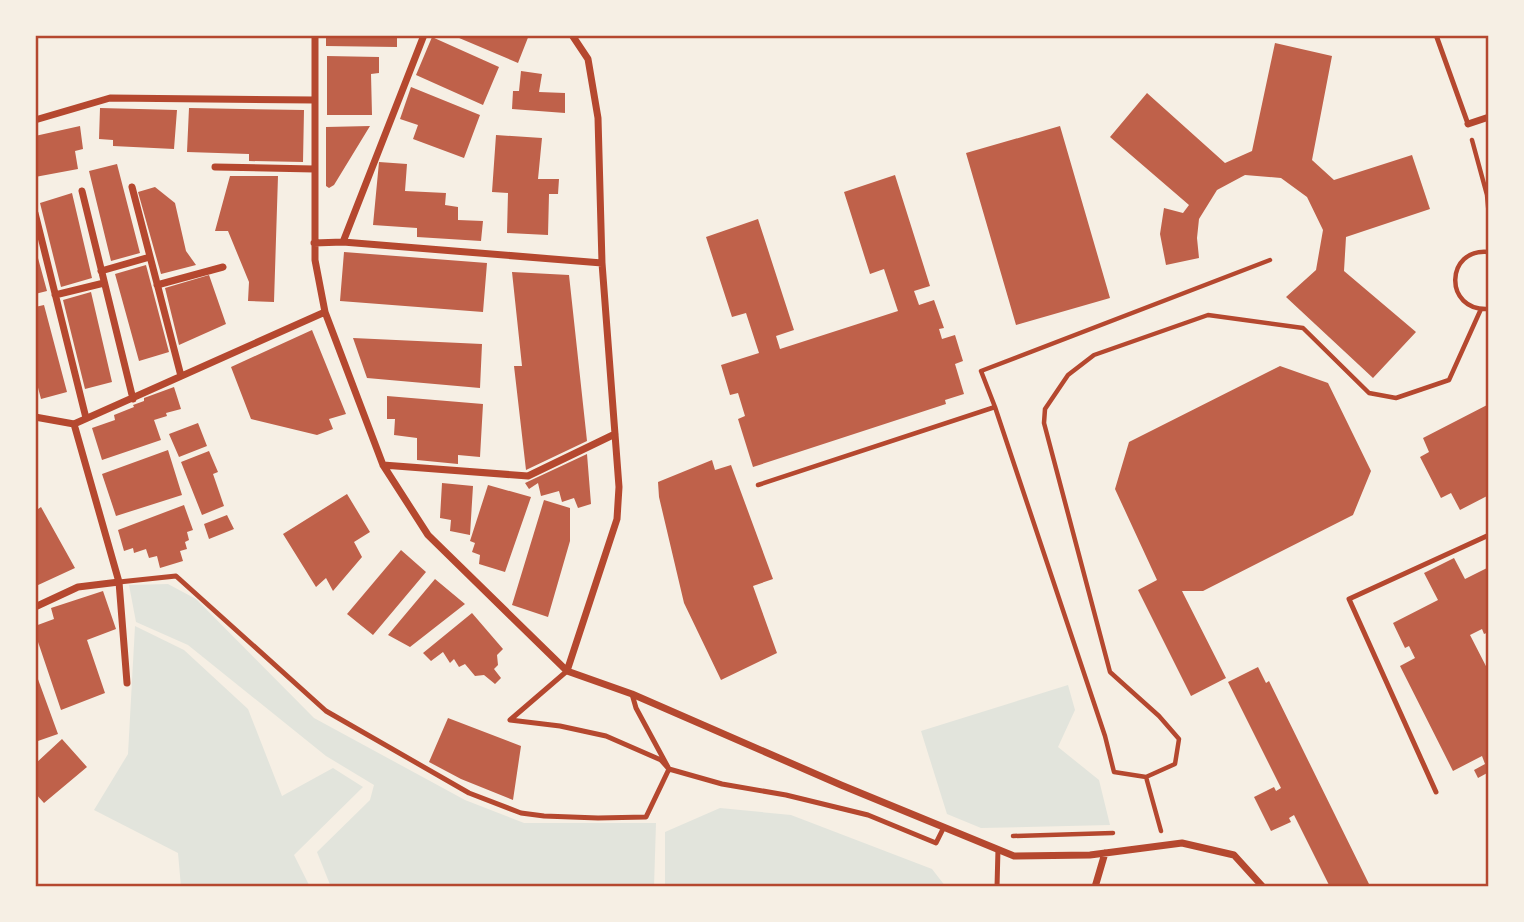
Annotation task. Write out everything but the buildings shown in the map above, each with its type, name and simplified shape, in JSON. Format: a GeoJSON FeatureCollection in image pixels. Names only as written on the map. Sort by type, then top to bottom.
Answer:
{"type":"FeatureCollection","features":[{"type":"Feature","properties":{"kind":"street"},"geometry":{"type":"LineString","coordinates":[[315,35],[314,243],[325,312],[383,466],[428,536],[567,671],[632,694],[1014,856],[1105,853],[1182,843],[1234,855],[1263,887]]}},
{"type":"Feature","properties":{"kind":"street"},"geometry":{"type":"LineString","coordinates":[[343,242],[424,35]]}},
{"type":"Feature","properties":{"kind":"street"},"geometry":{"type":"LineString","coordinates":[[567,671],[617,519],[620,487],[602,262],[598,118],[588,60],[572,35]]}},
{"type":"Feature","properties":{"kind":"street"},"geometry":{"type":"LineString","coordinates":[[35,120],[110,98],[314,100]]}},
{"type":"Feature","properties":{"kind":"street"},"geometry":{"type":"LineString","coordinates":[[1468,124],[1489,117]]}},
{"type":"Feature","properties":{"kind":"street"},"geometry":{"type":"LineString","coordinates":[[215,167],[314,169]]}},
{"type":"Feature","properties":{"kind":"street"},"geometry":{"type":"LineString","coordinates":[[132,187],[181,376]]}},
{"type":"Feature","properties":{"kind":"street"},"geometry":{"type":"LineString","coordinates":[[82,191],[133,399]]}},
{"type":"Feature","properties":{"kind":"street"},"geometry":{"type":"LineString","coordinates":[[35,213],[86,418]]}},
{"type":"Feature","properties":{"kind":"street"},"geometry":{"type":"LineString","coordinates":[[314,243],[343,242],[602,262]]}},
{"type":"Feature","properties":{"kind":"street"},"geometry":{"type":"LineString","coordinates":[[102,271],[150,257]]}},
{"type":"Feature","properties":{"kind":"street"},"geometry":{"type":"LineString","coordinates":[[157,285],[223,267]]}},
{"type":"Feature","properties":{"kind":"street"},"geometry":{"type":"LineString","coordinates":[[55,295],[104,283]]}},
{"type":"Feature","properties":{"kind":"street"},"geometry":{"type":"LineString","coordinates":[[35,417],[74,424],[325,312]]}},
{"type":"Feature","properties":{"kind":"street"},"geometry":{"type":"LineString","coordinates":[[74,424],[119,582],[127,682]]}},
{"type":"Feature","properties":{"kind":"street"},"geometry":{"type":"LineString","coordinates":[[383,466],[528,476],[615,434]]}},
{"type":"Feature","properties":{"kind":"street"},"geometry":{"type":"LineString","coordinates":[[35,607],[78,587],[119,582]]}},
{"type":"Feature","properties":{"kind":"street"},"geometry":{"type":"LineString","coordinates":[[1095,887],[1105,853]]}},
{"type":"Feature","properties":{"kind":"lane"},"geometry":{"type":"LineString","coordinates":[[1436,35],[1468,124]]}},
{"type":"Feature","properties":{"kind":"lane"},"geometry":{"type":"LineString","coordinates":[[1436,792],[1349,600],[1489,535]]}},
{"type":"Feature","properties":{"kind":"lane"},"geometry":{"type":"LineString","coordinates":[[119,582],[176,576],[326,711],[469,793],[521,813],[598,818],[646,817],[669,769]]}},
{"type":"Feature","properties":{"kind":"lane"},"geometry":{"type":"LineString","coordinates":[[567,671],[510,720],[560,726],[606,736],[661,760],[669,769],[722,784],[868,815],[936,843],[944,827]]}},
{"type":"Feature","properties":{"kind":"lane"},"geometry":{"type":"LineString","coordinates":[[632,694],[636,708],[669,769]]}},
{"type":"Feature","properties":{"kind":"lane"},"geometry":{"type":"LineString","coordinates":[[996,887],[998,849]]}},
{"type":"Feature","properties":{"kind":"path"},"geometry":{"type":"LineString","coordinates":[[1468,124],[1487,195],[1489,217]]}},
{"type":"Feature","properties":{"kind":"path"},"geometry":{"type":"LineString","coordinates":[[1489,252],[1464,258],[1455,275],[1458,294],[1472,307],[1489,309]]}},
{"type":"Feature","properties":{"kind":"path"},"geometry":{"type":"LineString","coordinates":[[1270,260],[981,371],[1105,736],[1114,772],[1146,777],[1175,764],[1179,739],[1159,716],[1110,672],[1044,423],[1045,409],[1068,375],[1094,355],[1208,314],[1303,328],[1369,393],[1396,398],[1449,380],[1481,309]]}},
{"type":"Feature","properties":{"kind":"path"},"geometry":{"type":"LineString","coordinates":[[758,485],[995,407]]}},
{"type":"Feature","properties":{"kind":"path"},"geometry":{"type":"LineString","coordinates":[[1146,777],[1161,832]]}},
{"type":"Feature","properties":{"kind":"path"},"geometry":{"type":"LineString","coordinates":[[1148,832],[1172,832]]}},
{"type":"Feature","properties":{"kind":"path"},"geometry":{"type":"LineString","coordinates":[[1004,837],[1122,833]]}},
{"type":"Feature","properties":{"kind":"shaded area"},"geometry":{"type":"Polygon","coordinates":[[[168,584],[196,599],[314,718],[465,800],[524,823],[656,823],[654,887],[331,887],[317,852],[370,800],[374,785],[326,756],[188,645],[136,622],[129,585],[168,584]]]}},
{"type":"Feature","properties":{"kind":"shaded area"},"geometry":{"type":"Polygon","coordinates":[[[135,626],[184,650],[248,709],[282,796],[333,768],[363,787],[294,855],[310,887],[181,887],[178,853],[94,810],[128,754],[135,626]]]}},
{"type":"Feature","properties":{"kind":"shaded area"},"geometry":{"type":"Polygon","coordinates":[[[1068,685],[1075,710],[1058,747],[1099,780],[1110,825],[981,828],[947,814],[921,731],[1068,685]]]}},
{"type":"Feature","properties":{"kind":"shaded area"},"geometry":{"type":"Polygon","coordinates":[[[720,808],[791,815],[932,869],[946,887],[665,887],[665,832],[720,808]]]}}]}
